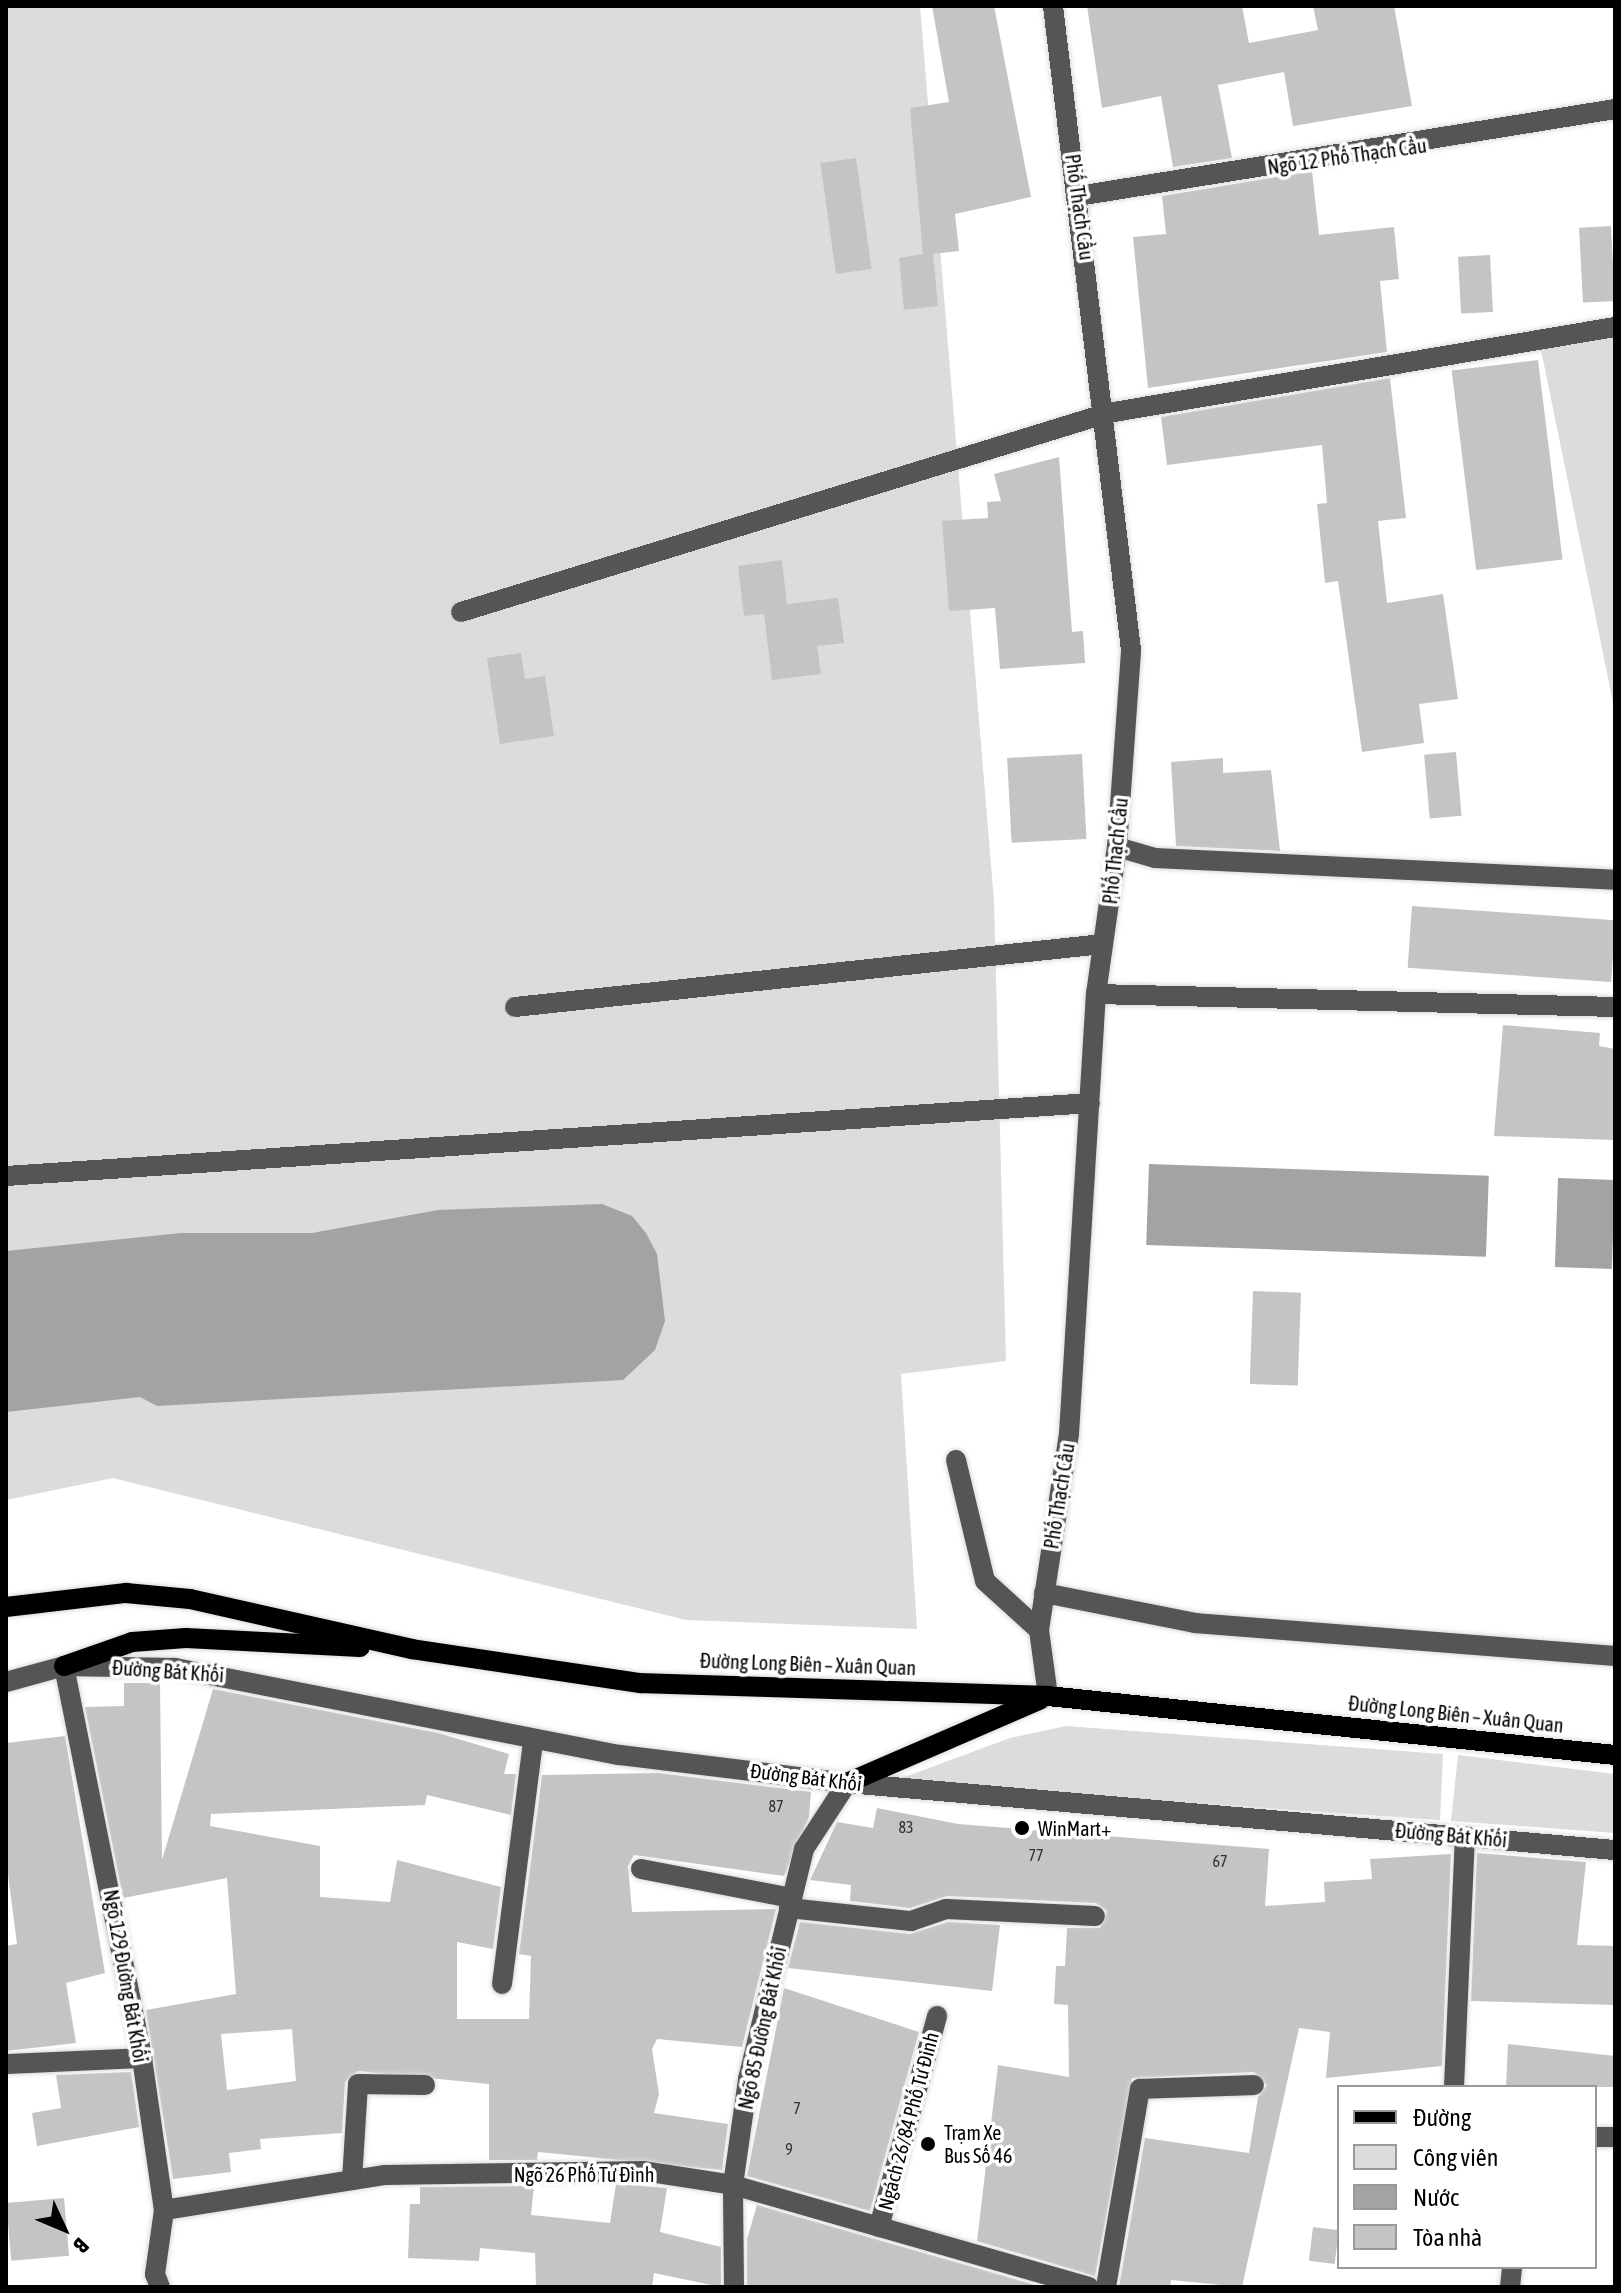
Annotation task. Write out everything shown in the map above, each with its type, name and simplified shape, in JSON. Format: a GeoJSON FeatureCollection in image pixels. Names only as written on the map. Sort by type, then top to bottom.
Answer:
{"type":"FeatureCollection","features":[{"type":"Feature","properties":{"kind":"main road","name":"Đường Long Biên – Xuân Quan"},"geometry":{"type":"LineString","coordinates":[[6,1607],[126,1593],[177,1598],[412,1649],[640,1683],[1048,1696],[1615,1755]]}},
{"type":"Feature","properties":{"kind":"main road"},"geometry":{"type":"LineString","coordinates":[[64,1666],[132,1642],[186,1638],[412,1649]]}},
{"type":"Feature","properties":{"kind":"main road"},"geometry":{"type":"LineString","coordinates":[[847,1783],[1048,1696]]}},
{"type":"Feature","properties":{"kind":"street","name":"Phố Thạch Cầu"},"geometry":{"type":"LineString","coordinates":[[1048,1696],[1039,1630],[1069,1434],[1096,994],[1117,847],[1131,650],[1108,413],[1053,6]]}},
{"type":"Feature","properties":{"kind":"street","name":"Ngõ 12 Phố Thạch Cầu"},"geometry":{"type":"LineString","coordinates":[[1078,196],[1615,109]]}},
{"type":"Feature","properties":{"kind":"street"},"geometry":{"type":"LineString","coordinates":[[461,612],[1108,413],[1615,327]]}},
{"type":"Feature","properties":{"kind":"street"},"geometry":{"type":"LineString","coordinates":[[1117,847],[1170,859],[1615,880]]}},
{"type":"Feature","properties":{"kind":"street"},"geometry":{"type":"LineString","coordinates":[[515,1007],[1103,944]]}},
{"type":"Feature","properties":{"kind":"street"},"geometry":{"type":"LineString","coordinates":[[1096,994],[1615,1007]]}},
{"type":"Feature","properties":{"kind":"street"},"geometry":{"type":"LineString","coordinates":[[6,1176],[1090,1103]]}},
{"type":"Feature","properties":{"kind":"street"},"geometry":{"type":"LineString","coordinates":[[956,1460],[985,1581],[1039,1630]]}},
{"type":"Feature","properties":{"kind":"street"},"geometry":{"type":"LineString","coordinates":[[1044,1593],[1195,1623],[1615,1656]]}},
{"type":"Feature","properties":{"kind":"street","name":"Đường Bát Khối"},"geometry":{"type":"LineString","coordinates":[[6,1682],[64,1666],[175,1668],[287,1685],[533,1742],[847,1783],[1615,1850]]}},
{"type":"Feature","properties":{"kind":"street","name":"Ngõ 129 Đường Bát Khối"},"geometry":{"type":"LineString","coordinates":[[64,1666],[142,2058],[164,2210],[155,2274],[160,2287]]}},
{"type":"Feature","properties":{"kind":"street"},"geometry":{"type":"LineString","coordinates":[[502,1984],[533,1742]]}},
{"type":"Feature","properties":{"kind":"street","name":"Ngõ 85 Đường Bát Khối"},"geometry":{"type":"LineString","coordinates":[[734,2287],[733,2185],[748,2079],[804,1849],[847,1783]]}},
{"type":"Feature","properties":{"kind":"street"},"geometry":{"type":"LineString","coordinates":[[1454,2085],[1465,1836]]}},
{"type":"Feature","properties":{"kind":"street"},"geometry":{"type":"LineString","coordinates":[[641,1869],[790,1903],[911,1921],[946,1909],[1095,1916]]}},
{"type":"Feature","properties":{"kind":"street","name":"Ngách 26/84 Phố Tư Đình"},"geometry":{"type":"LineString","coordinates":[[879,2227],[937,2016]]}},
{"type":"Feature","properties":{"kind":"street"},"geometry":{"type":"LineString","coordinates":[[6,2064],[142,2058]]}},
{"type":"Feature","properties":{"kind":"street"},"geometry":{"type":"LineString","coordinates":[[352,2180],[358,2084],[425,2085]]}},
{"type":"Feature","properties":{"kind":"street"},"geometry":{"type":"LineString","coordinates":[[1106,2287],[1140,2089],[1254,2085]]}},
{"type":"Feature","properties":{"kind":"street","name":"Ngõ 26 Phố Tư Đình"},"geometry":{"type":"LineString","coordinates":[[164,2210],[352,2180],[643,2171],[733,2185],[1089,2287]]}},
{"type":"Feature","properties":{"kind":"green space"},"geometry":{"type":"Polygon","coordinates":[[[6,6],[920,6],[994,901],[1006,1361],[901,1374],[917,1629],[686,1620],[113,1478],[6,1500],[6,6]]]}},
{"type":"Feature","properties":{"kind":"green space"},"geometry":{"type":"Polygon","coordinates":[[[1615,325],[1615,712],[1539,340],[1615,325]]]}},
{"type":"Feature","properties":{"kind":"green space"},"geometry":{"type":"Polygon","coordinates":[[[1066,1726],[1443,1754],[1440,1820],[891,1782],[1010,1738],[1066,1726]]]}},
{"type":"Feature","properties":{"kind":"green space"},"geometry":{"type":"Polygon","coordinates":[[[1458,1755],[1615,1774],[1615,1833],[1451,1821],[1458,1755]]]}},
{"type":"Feature","properties":{"kind":"water"},"geometry":{"type":"Polygon","coordinates":[[[1149,1164],[1489,1176],[1486,1257],[1146,1245],[1149,1164]]]}},
{"type":"Feature","properties":{"kind":"water"},"geometry":{"type":"Polygon","coordinates":[[[1558,1178],[1615,1180],[1612,1269],[1555,1267],[1558,1178]]]}},
{"type":"Feature","properties":{"kind":"water"},"geometry":{"type":"Polygon","coordinates":[[[602,1204],[632,1216],[646,1233],[657,1254],[665,1321],[655,1350],[623,1380],[157,1406],[140,1397],[6,1412],[6,1251],[181,1233],[312,1233],[438,1210],[602,1204]]]}},
{"type":"Feature","properties":{"kind":"building"},"geometry":{"type":"Polygon","coordinates":[[[932,6],[994,6],[1031,197],[955,214],[959,251],[933,254],[938,306],[904,310],[899,258],[923,254],[910,108],[949,102],[932,6]]]}},
{"type":"Feature","properties":{"kind":"building"},"geometry":{"type":"Polygon","coordinates":[[[1087,6],[1242,6],[1249,43],[1318,30],[1313,6],[1394,6],[1412,106],[1293,126],[1284,72],[1218,85],[1232,158],[1173,167],[1161,96],[1102,108],[1087,6]]]}},
{"type":"Feature","properties":{"kind":"building"},"geometry":{"type":"Polygon","coordinates":[[[856,158],[872,269],[836,274],[820,163],[856,158]]]}},
{"type":"Feature","properties":{"kind":"building"},"geometry":{"type":"Polygon","coordinates":[[[1312,171],[1319,235],[1394,227],[1399,279],[1380,281],[1387,352],[1148,388],[1133,237],[1166,234],[1162,196],[1312,171]]]}},
{"type":"Feature","properties":{"kind":"building"},"geometry":{"type":"Polygon","coordinates":[[[1611,226],[1615,301],[1583,303],[1579,228],[1611,226]]]}},
{"type":"Feature","properties":{"kind":"building"},"geometry":{"type":"Polygon","coordinates":[[[1490,255],[1493,312],[1461,314],[1458,257],[1490,255]]]}},
{"type":"Feature","properties":{"kind":"building"},"geometry":{"type":"Polygon","coordinates":[[[1538,360],[1562,560],[1476,570],[1452,371],[1538,360]]]}},
{"type":"Feature","properties":{"kind":"building"},"geometry":{"type":"Polygon","coordinates":[[[1390,378],[1406,518],[1378,521],[1387,603],[1443,594],[1458,699],[1419,704],[1424,743],[1362,752],[1338,581],[1325,583],[1317,504],[1327,503],[1322,445],[1167,465],[1161,417],[1390,378]]]}},
{"type":"Feature","properties":{"kind":"building"},"geometry":{"type":"Polygon","coordinates":[[[1059,457],[1072,632],[1083,631],[1085,663],[1000,669],[995,608],[949,611],[942,521],[988,518],[987,502],[1001,501],[994,474],[1059,457]]]}},
{"type":"Feature","properties":{"kind":"building"},"geometry":{"type":"Polygon","coordinates":[[[782,560],[787,604],[838,598],[844,643],[817,646],[821,674],[772,680],[764,614],[744,616],[738,566],[782,560]]]}},
{"type":"Feature","properties":{"kind":"building"},"geometry":{"type":"Polygon","coordinates":[[[521,653],[525,679],[545,676],[554,736],[500,744],[487,658],[521,653]]]}},
{"type":"Feature","properties":{"kind":"building"},"geometry":{"type":"Polygon","coordinates":[[[1456,752],[1462,816],[1430,819],[1424,755],[1456,752]]]}},
{"type":"Feature","properties":{"kind":"building"},"geometry":{"type":"Polygon","coordinates":[[[1082,754],[1086,839],[1012,843],[1007,758],[1082,754]]]}},
{"type":"Feature","properties":{"kind":"building"},"geometry":{"type":"Polygon","coordinates":[[[1223,758],[1223,773],[1271,770],[1280,851],[1176,846],[1171,762],[1223,758]]]}},
{"type":"Feature","properties":{"kind":"building"},"geometry":{"type":"Polygon","coordinates":[[[1412,906],[1615,920],[1611,982],[1408,968],[1412,906]]]}},
{"type":"Feature","properties":{"kind":"building"},"geometry":{"type":"Polygon","coordinates":[[[1503,1025],[1600,1033],[1599,1046],[1615,1049],[1615,1140],[1494,1136],[1503,1025]]]}},
{"type":"Feature","properties":{"kind":"building"},"geometry":{"type":"Polygon","coordinates":[[[1253,1291],[1301,1293],[1298,1386],[1250,1384],[1253,1291]]]}},
{"type":"Feature","properties":{"kind":"building"},"geometry":{"type":"Polygon","coordinates":[[[124,1683],[160,1683],[162,1860],[213,1689],[438,1733],[509,1754],[504,1774],[516,1774],[511,1815],[427,1795],[425,1805],[211,1814],[210,1826],[320,1846],[320,1897],[390,1902],[397,1860],[501,1887],[493,1949],[457,1942],[457,2019],[529,2019],[531,1956],[519,1954],[542,1775],[658,1773],[811,1792],[809,1817],[784,1876],[634,1855],[628,1866],[632,1912],[776,1909],[742,2047],[657,2039],[652,2049],[659,2094],[654,2113],[728,2124],[722,2170],[538,2152],[537,2160],[489,2160],[489,2084],[358,2071],[345,2082],[342,2133],[260,2139],[261,2149],[229,2153],[231,2172],[173,2179],[146,2010],[236,1994],[227,1878],[123,1898],[85,1707],[124,1706],[124,1683]],[[292,2029],[221,2034],[227,2090],[296,2081],[292,2029]]]}},
{"type":"Feature","properties":{"kind":"building"},"geometry":{"type":"Polygon","coordinates":[[[65,1736],[105,1973],[66,1983],[76,2043],[6,2051],[6,1946],[17,1944],[6,1859],[6,1743],[65,1736]]]}},
{"type":"Feature","properties":{"kind":"building"},"geometry":{"type":"Polygon","coordinates":[[[877,1808],[958,1824],[1269,1849],[1265,1906],[1325,1902],[1324,1882],[1372,1879],[1370,1859],[1451,1854],[1442,2066],[1326,2078],[1330,2032],[1299,2028],[1242,2287],[1171,2280],[1170,2287],[1119,2287],[1145,2138],[1249,2153],[1258,2097],[1267,2085],[1254,2072],[1132,2078],[1095,2276],[977,2241],[998,2065],[1069,2077],[1068,2005],[1054,2004],[1056,1966],[1065,1966],[1067,1928],[1100,1928],[1107,1911],[1096,1903],[947,1896],[910,1908],[850,1901],[851,1885],[810,1880],[837,1822],[873,1828],[877,1808]]]}},
{"type":"Feature","properties":{"kind":"building"},"geometry":{"type":"Polygon","coordinates":[[[1477,1853],[1586,1862],[1577,1945],[1615,1946],[1615,2005],[1471,2001],[1477,1853]]]}},
{"type":"Feature","properties":{"kind":"building"},"geometry":{"type":"Polygon","coordinates":[[[800,1922],[910,1934],[948,1922],[1000,1925],[992,1991],[788,1968],[800,1922]]]}},
{"type":"Feature","properties":{"kind":"building"},"geometry":{"type":"Polygon","coordinates":[[[784,1988],[919,2032],[870,2211],[747,2176],[784,1988]]]}},
{"type":"Feature","properties":{"kind":"building"},"geometry":{"type":"Polygon","coordinates":[[[1508,2044],[1615,2056],[1615,2087],[1506,2085],[1508,2044]]]}},
{"type":"Feature","properties":{"kind":"building"},"geometry":{"type":"Polygon","coordinates":[[[131,2072],[139,2127],[37,2146],[32,2113],[61,2108],[56,2075],[131,2072]]]}},
{"type":"Feature","properties":{"kind":"building"},"geometry":{"type":"Polygon","coordinates":[[[616,2184],[667,2188],[660,2232],[721,2247],[721,2287],[654,2273],[652,2287],[536,2287],[535,2253],[480,2248],[479,2261],[408,2258],[410,2204],[420,2204],[420,2187],[534,2186],[531,2215],[610,2223],[616,2184]]]}},
{"type":"Feature","properties":{"kind":"building"},"geometry":{"type":"Polygon","coordinates":[[[64,2198],[69,2256],[11,2261],[6,2203],[64,2198]]]}},
{"type":"Feature","properties":{"kind":"building"},"geometry":{"type":"Polygon","coordinates":[[[757,2205],[1042,2287],[747,2287],[747,2239],[757,2205]]]}},
{"type":"Feature","properties":{"kind":"building"},"geometry":{"type":"Polygon","coordinates":[[[1313,2227],[1337,2230],[1335,2264],[1309,2261],[1313,2227]]]}},
{"type":"Feature","properties":{"kind":"place","name":"WinMart+"},"geometry":{"type":"Point","coordinates":[1022,1828]}},
{"type":"Feature","properties":{"kind":"place","name":"Trạm Xe Bus Số 46"},"geometry":{"type":"Point","coordinates":[928,2144]}}]}
